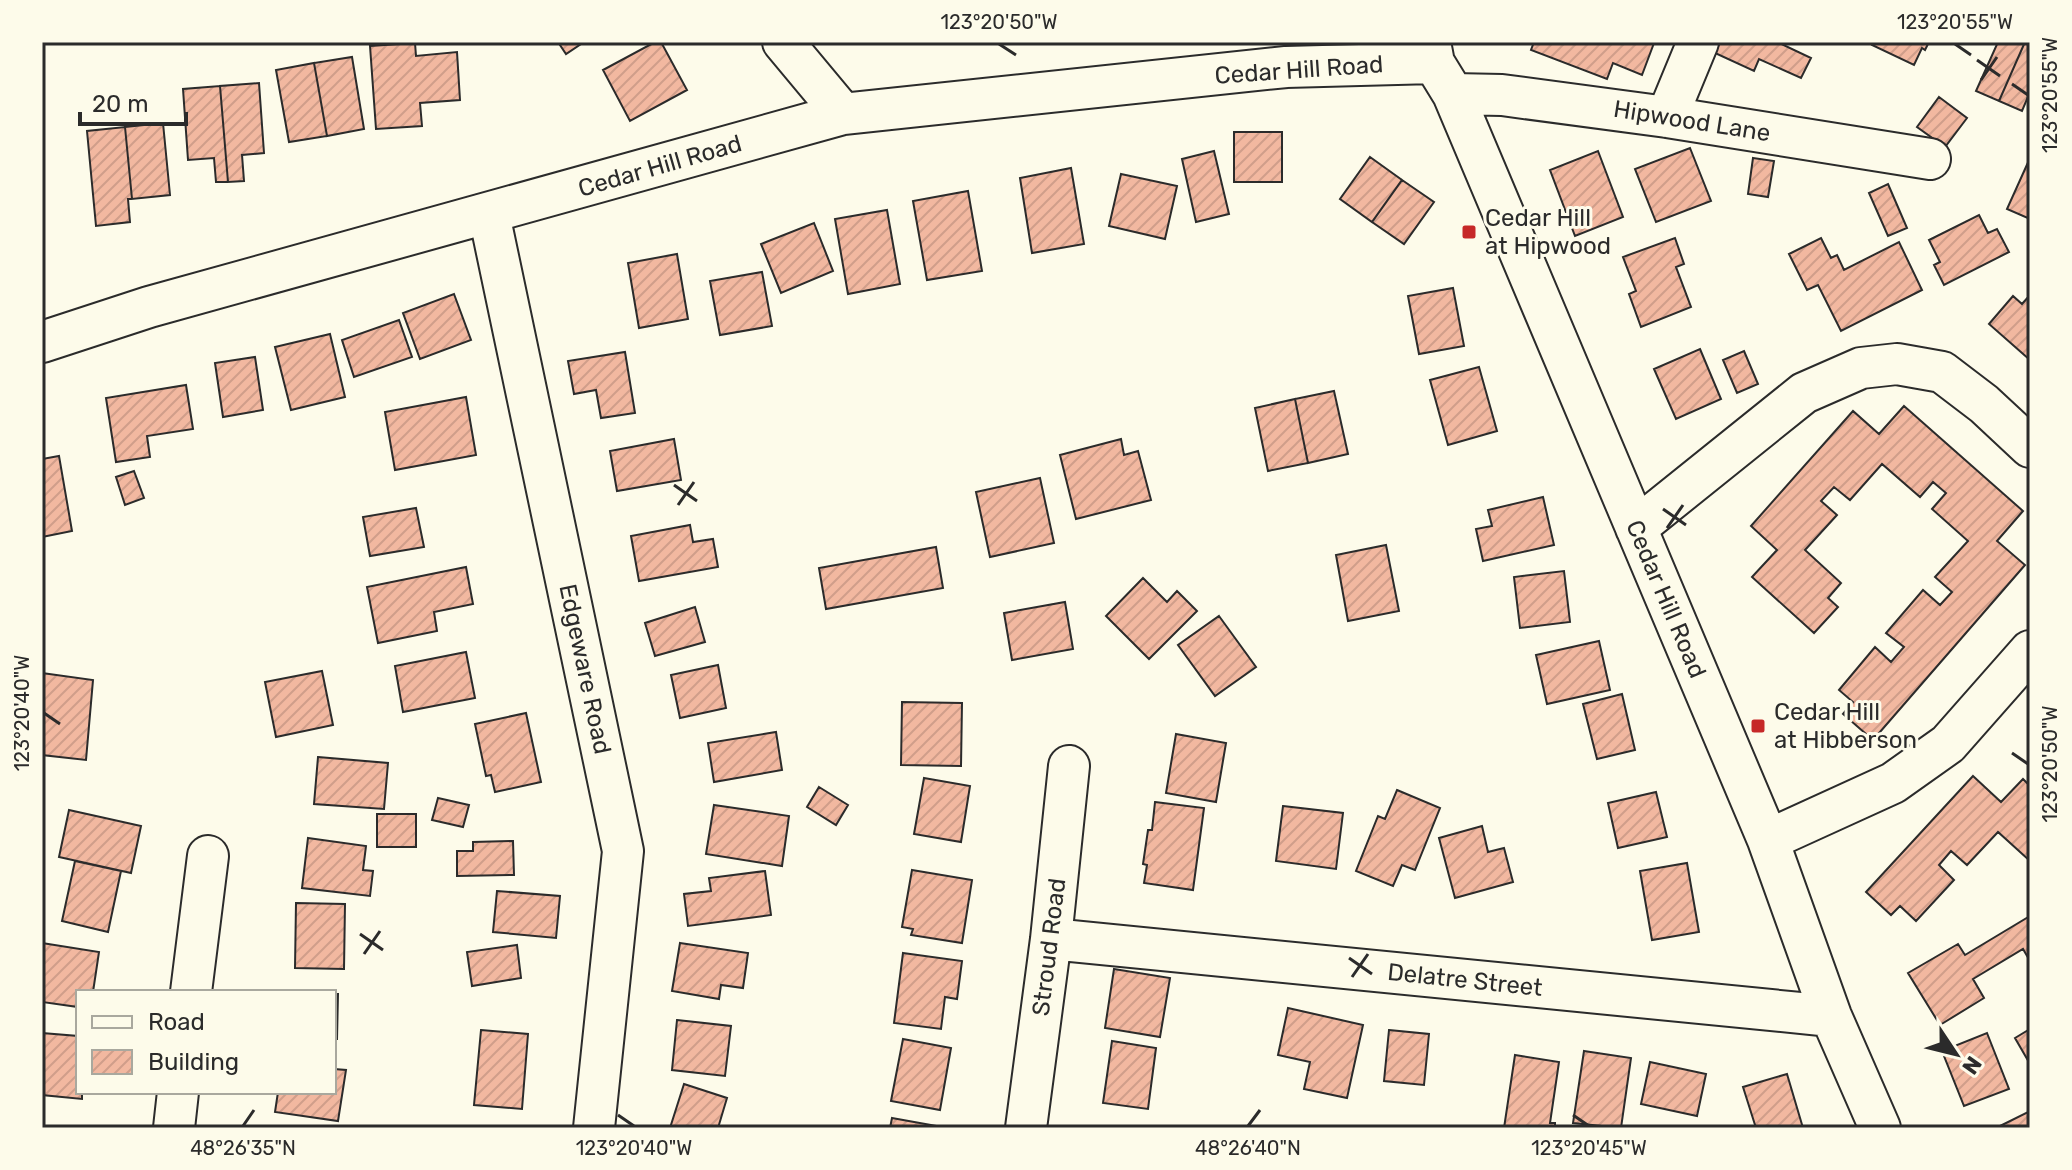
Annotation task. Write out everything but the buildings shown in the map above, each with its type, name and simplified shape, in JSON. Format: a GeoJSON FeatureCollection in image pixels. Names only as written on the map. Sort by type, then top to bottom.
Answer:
{"type":"FeatureCollection","features":[{"type":"Feature","properties":{"kind":"street"},"geometry":{"type":"LineString","coordinates":[[783,42],[843,114]]}},
{"type":"Feature","properties":{"kind":"street"},"geometry":{"type":"LineString","coordinates":[[1667,117],[1698,42]]}},
{"type":"Feature","properties":{"kind":"street","name":"Cedar Hill Road"},"geometry":{"type":"LineString","coordinates":[[42,342],[149,307],[843,114],[1280,55],[1439,66],[1768,840],[1831,1016],[1880,1128]]}},
{"type":"Feature","properties":{"kind":"street","name":"Hipwood Lane"},"geometry":{"type":"LineString","coordinates":[[1439,66],[1502,95],[1667,117],[1930,159]]}},
{"type":"Feature","properties":{"kind":"street","name":"Edgeware Road"},"geometry":{"type":"LineString","coordinates":[[489,214],[623,851],[594,1128]]}},
{"type":"Feature","properties":{"kind":"street"},"geometry":{"type":"LineString","coordinates":[[1636,528],[1804,393],[1861,368],[1897,364],[1942,372],[1984,404],[2030,447]]}},
{"type":"Feature","properties":{"kind":"street"},"geometry":{"type":"LineString","coordinates":[[1768,840],[1893,783],[1915,768],[1948,744],[2030,651]]}},
{"type":"Feature","properties":{"kind":"street","name":"Stroud Road"},"geometry":{"type":"LineString","coordinates":[[1026,1128],[1051,939],[1069,766]]}},
{"type":"Feature","properties":{"kind":"street"},"geometry":{"type":"LineString","coordinates":[[191,990],[208,856]]}},
{"type":"Feature","properties":{"kind":"street","name":"Delatre Street"},"geometry":{"type":"LineString","coordinates":[[1051,939],[1831,1016]]}},
{"type":"Feature","properties":{"kind":"street"},"geometry":{"type":"LineString","coordinates":[[174,1128],[178,1094]]}},
{"type":"Feature","properties":{"kind":"place","name":"Cedar Hill at Hipwood"},"geometry":{"type":"Point","coordinates":[1469,232]}},
{"type":"Feature","properties":{"kind":"place","name":"Cedar Hill at Hibberson"},"geometry":{"type":"Point","coordinates":[1758,726]}}]}
